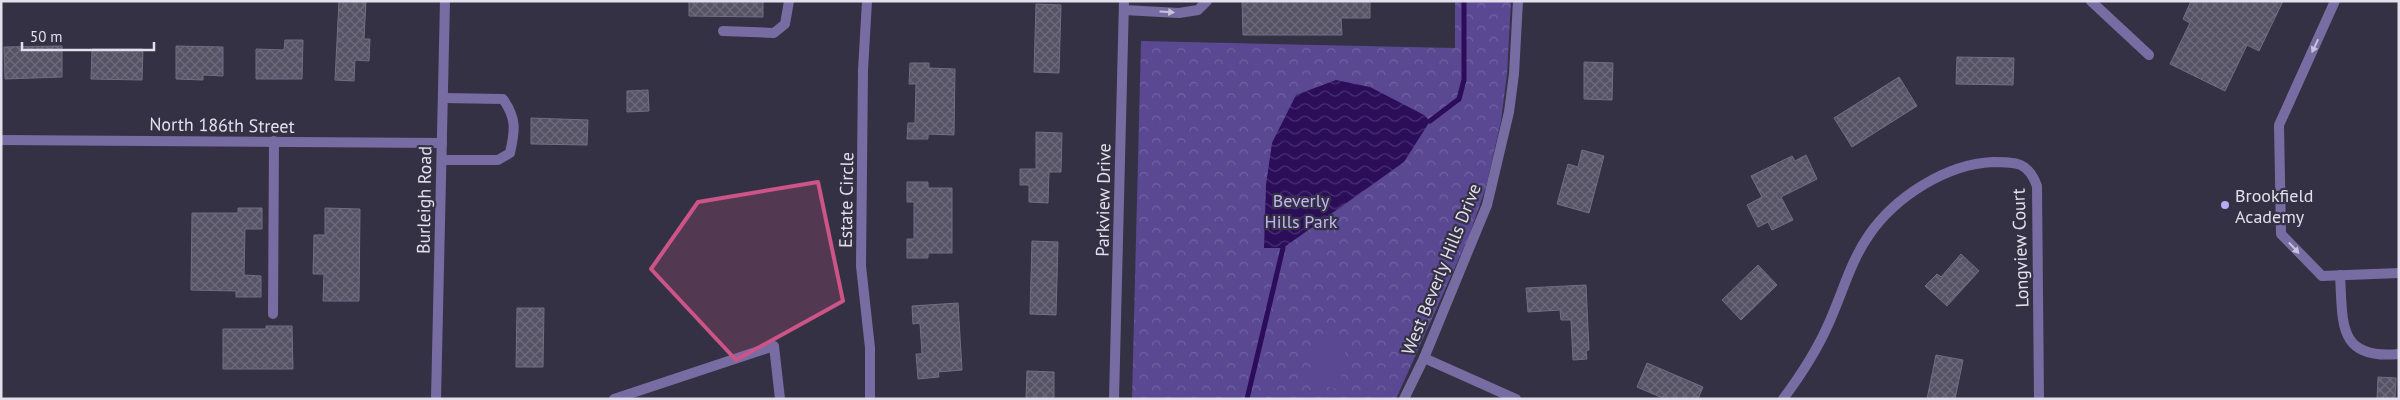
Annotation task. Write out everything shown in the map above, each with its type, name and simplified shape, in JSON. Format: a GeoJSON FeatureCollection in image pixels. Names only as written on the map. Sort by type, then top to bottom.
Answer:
{"type":"FeatureCollection","features":[{"type":"Feature","properties":{"kind":"street","name":"Burleigh Road"},"geometry":{"type":"LineString","coordinates":[[436,399],[445,1]]}},
{"type":"Feature","properties":{"kind":"street"},"geometry":{"type":"LineString","coordinates":[[723,31],[774,33],[785,24],[789,1]]}},
{"type":"Feature","properties":{"kind":"street","name":"Estate Circle"},"geometry":{"type":"LineString","coordinates":[[867,1],[863,70],[861,266],[870,348],[870,399]]}},
{"type":"Feature","properties":{"kind":"street"},"geometry":{"type":"LineString","coordinates":[[1124,5],[1179,13],[1198,10],[1207,1]]}},
{"type":"Feature","properties":{"kind":"street","name":"West Beverly Hills Drive"},"geometry":{"type":"LineString","coordinates":[[1404,399],[1424,358],[1478,229],[1500,156],[1514,74],[1518,1]]}},
{"type":"Feature","properties":{"kind":"street"},"geometry":{"type":"LineString","coordinates":[[2091,1],[2149,55]]}},
{"type":"Feature","properties":{"kind":"street"},"geometry":{"type":"LineString","coordinates":[[2335,1],[2279,125],[2281,234],[2322,276],[2399,273]]}},
{"type":"Feature","properties":{"kind":"street","name":"Parkview Drive"},"geometry":{"type":"LineString","coordinates":[[1114,399],[1124,5]]}},
{"type":"Feature","properties":{"kind":"street"},"geometry":{"type":"LineString","coordinates":[[442,160],[498,160],[510,153],[514,136],[513,113],[503,99],[443,98]]}},
{"type":"Feature","properties":{"kind":"street","name":"North 186th Street"},"geometry":{"type":"LineString","coordinates":[[1,140],[442,143]]}},
{"type":"Feature","properties":{"kind":"street"},"geometry":{"type":"LineString","coordinates":[[273,314],[274,142]]}},
{"type":"Feature","properties":{"kind":"street","name":"Longview Court"},"geometry":{"type":"LineString","coordinates":[[1783,399],[1806,370],[1869,235],[1888,213],[1908,196],[1951,171],[1971,165],[2006,162],[2025,166],[2032,172],[2037,186],[2039,399]]}},
{"type":"Feature","properties":{"kind":"street"},"geometry":{"type":"LineString","coordinates":[[2340,276],[2343,325],[2350,342],[2365,354],[2399,354]]}},
{"type":"Feature","properties":{"kind":"street"},"geometry":{"type":"LineString","coordinates":[[614,399],[774,346],[780,399]]}},
{"type":"Feature","properties":{"kind":"street"},"geometry":{"type":"LineString","coordinates":[[1424,358],[1516,399]]}},
{"type":"Feature","properties":{"kind":"highlighted area"},"geometry":{"type":"Polygon","coordinates":[[[818,182],[843,301],[736,360],[651,269],[698,202],[818,182]]]}},
{"type":"Feature","properties":{"kind":"green space","name":"Beverly Hills Park"},"geometry":{"type":"Polygon","coordinates":[[[1455,1],[1511,1],[1507,74],[1501,121],[1486,187],[1469,236],[1396,399],[1132,399],[1141,41],[1455,48],[1455,1]]]}},
{"type":"Feature","properties":{"kind":"green space"},"geometry":{"type":"Polygon","coordinates":[[[1317,336],[1347,341],[1339,389],[1308,383],[1317,336]]]}},
{"type":"Feature","properties":{"kind":"water"},"geometry":{"type":"Polygon","coordinates":[[[1336,80],[1370,87],[1424,115],[1430,121],[1404,162],[1283,248],[1264,248],[1266,185],[1272,143],[1296,95],[1336,80]]]}},
{"type":"Feature","properties":{"kind":"building"},"geometry":{"type":"Polygon","coordinates":[[[339,1],[366,1],[364,39],[370,39],[369,61],[355,60],[354,81],[335,80],[339,1]]]}},
{"type":"Feature","properties":{"kind":"building"},"geometry":{"type":"Polygon","coordinates":[[[689,1],[763,1],[763,17],[689,16],[689,1]]]}},
{"type":"Feature","properties":{"kind":"building"},"geometry":{"type":"Polygon","coordinates":[[[1242,1],[1370,1],[1370,18],[1341,18],[1342,35],[1243,35],[1242,1]]]}},
{"type":"Feature","properties":{"kind":"building"},"geometry":{"type":"Polygon","coordinates":[[[2191,1],[2283,1],[2259,51],[2247,45],[2225,91],[2170,64],[2190,23],[2183,19],[2191,1]]]}},
{"type":"Feature","properties":{"kind":"building"},"geometry":{"type":"Polygon","coordinates":[[[1036,4],[1061,5],[1059,73],[1034,72],[1036,4]]]}},
{"type":"Feature","properties":{"kind":"building"},"geometry":{"type":"Polygon","coordinates":[[[285,40],[303,40],[302,79],[256,79],[256,49],[284,50],[285,40]]]}},
{"type":"Feature","properties":{"kind":"building"},"geometry":{"type":"Polygon","coordinates":[[[62,46],[62,77],[5,79],[4,47],[62,46]]]}},
{"type":"Feature","properties":{"kind":"building"},"geometry":{"type":"Polygon","coordinates":[[[176,46],[223,47],[223,76],[203,75],[203,80],[176,79],[176,46]]]}},
{"type":"Feature","properties":{"kind":"building"},"geometry":{"type":"Polygon","coordinates":[[[92,49],[143,49],[142,80],[91,79],[92,49]]]}},
{"type":"Feature","properties":{"kind":"building"},"geometry":{"type":"Polygon","coordinates":[[[1957,57],[2014,58],[2013,85],[1956,84],[1957,57]]]}},
{"type":"Feature","properties":{"kind":"building"},"geometry":{"type":"Polygon","coordinates":[[[1584,62],[1613,63],[1612,100],[1584,99],[1584,62]]]}},
{"type":"Feature","properties":{"kind":"building"},"geometry":{"type":"Polygon","coordinates":[[[910,63],[929,63],[929,68],[955,69],[954,135],[928,134],[928,139],[907,139],[908,123],[915,123],[916,84],[909,84],[910,63]]]}},
{"type":"Feature","properties":{"kind":"building"},"geometry":{"type":"Polygon","coordinates":[[[1899,77],[1917,106],[1852,147],[1834,118],[1899,77]]]}},
{"type":"Feature","properties":{"kind":"building"},"geometry":{"type":"Polygon","coordinates":[[[648,90],[649,111],[627,112],[627,91],[648,90]]]}},
{"type":"Feature","properties":{"kind":"building"},"geometry":{"type":"Polygon","coordinates":[[[531,118],[588,120],[587,145],[531,144],[531,118]]]}},
{"type":"Feature","properties":{"kind":"building"},"geometry":{"type":"Polygon","coordinates":[[[1036,132],[1062,133],[1061,172],[1049,172],[1048,203],[1029,202],[1029,185],[1020,185],[1020,169],[1036,169],[1036,132]]]}},
{"type":"Feature","properties":{"kind":"building"},"geometry":{"type":"Polygon","coordinates":[[[1582,150],[1604,156],[1589,213],[1557,204],[1568,164],[1578,167],[1582,150]]]}},
{"type":"Feature","properties":{"kind":"building"},"geometry":{"type":"Polygon","coordinates":[[[1806,155],[1817,179],[1781,197],[1793,220],[1772,230],[1768,222],[1758,227],[1747,205],[1762,197],[1751,176],[1792,156],[1795,161],[1806,155]]]}},
{"type":"Feature","properties":{"kind":"building"},"geometry":{"type":"Polygon","coordinates":[[[907,182],[928,182],[928,188],[952,188],[952,253],[928,253],[928,258],[907,258],[907,239],[914,239],[914,202],[907,202],[907,182]]]}},
{"type":"Feature","properties":{"kind":"building"},"geometry":{"type":"Polygon","coordinates":[[[238,208],[262,208],[262,229],[245,229],[244,275],[261,276],[261,297],[236,297],[236,291],[191,290],[192,213],[238,213],[238,208]]]}},
{"type":"Feature","properties":{"kind":"building"},"geometry":{"type":"Polygon","coordinates":[[[325,208],[360,209],[359,301],[323,301],[324,274],[313,274],[314,235],[325,235],[325,208]]]}},
{"type":"Feature","properties":{"kind":"building"},"geometry":{"type":"Polygon","coordinates":[[[1032,241],[1058,242],[1056,315],[1030,314],[1032,241]]]}},
{"type":"Feature","properties":{"kind":"building"},"geometry":{"type":"Polygon","coordinates":[[[1961,254],[1979,271],[1947,306],[1925,286],[1937,274],[1941,277],[1961,254]]]}},
{"type":"Feature","properties":{"kind":"building"},"geometry":{"type":"Polygon","coordinates":[[[1758,265],[1777,285],[1741,320],[1722,300],[1758,265]]]}},
{"type":"Feature","properties":{"kind":"building"},"geometry":{"type":"Polygon","coordinates":[[[1586,285],[1589,350],[1586,351],[1587,359],[1573,360],[1571,320],[1561,320],[1560,310],[1528,312],[1526,288],[1586,285]]]}},
{"type":"Feature","properties":{"kind":"building"},"geometry":{"type":"Polygon","coordinates":[[[958,303],[962,370],[938,372],[939,377],[918,379],[916,354],[922,354],[920,323],[913,324],[912,306],[958,303]]]}},
{"type":"Feature","properties":{"kind":"building"},"geometry":{"type":"Polygon","coordinates":[[[517,308],[544,308],[543,367],[516,367],[517,308]]]}},
{"type":"Feature","properties":{"kind":"building"},"geometry":{"type":"Polygon","coordinates":[[[266,326],[292,326],[293,369],[223,369],[223,329],[266,329],[266,326]]]}},
{"type":"Feature","properties":{"kind":"building"},"geometry":{"type":"Polygon","coordinates":[[[1936,355],[1963,360],[1955,399],[1927,399],[1936,355]]]}},
{"type":"Feature","properties":{"kind":"building"},"geometry":{"type":"Polygon","coordinates":[[[1647,363],[1703,387],[1698,399],[1665,399],[1637,387],[1647,363]]]}},
{"type":"Feature","properties":{"kind":"building"},"geometry":{"type":"Polygon","coordinates":[[[1027,371],[1054,372],[1054,399],[1026,399],[1027,371]]]}},
{"type":"Feature","properties":{"kind":"building"},"geometry":{"type":"Polygon","coordinates":[[[2378,377],[2396,378],[2395,399],[2377,399],[2378,377]]]}},
{"type":"Feature","properties":{"kind":"waterway"},"geometry":{"type":"LineString","coordinates":[[1430,121],[1459,99],[1464,80],[1464,1]]}},
{"type":"Feature","properties":{"kind":"waterway"},"geometry":{"type":"LineString","coordinates":[[1247,399],[1283,248]]}},
{"type":"Feature","properties":{"kind":"place","name":"Brookfield Academy"},"geometry":{"type":"Point","coordinates":[2225,205]}}]}
